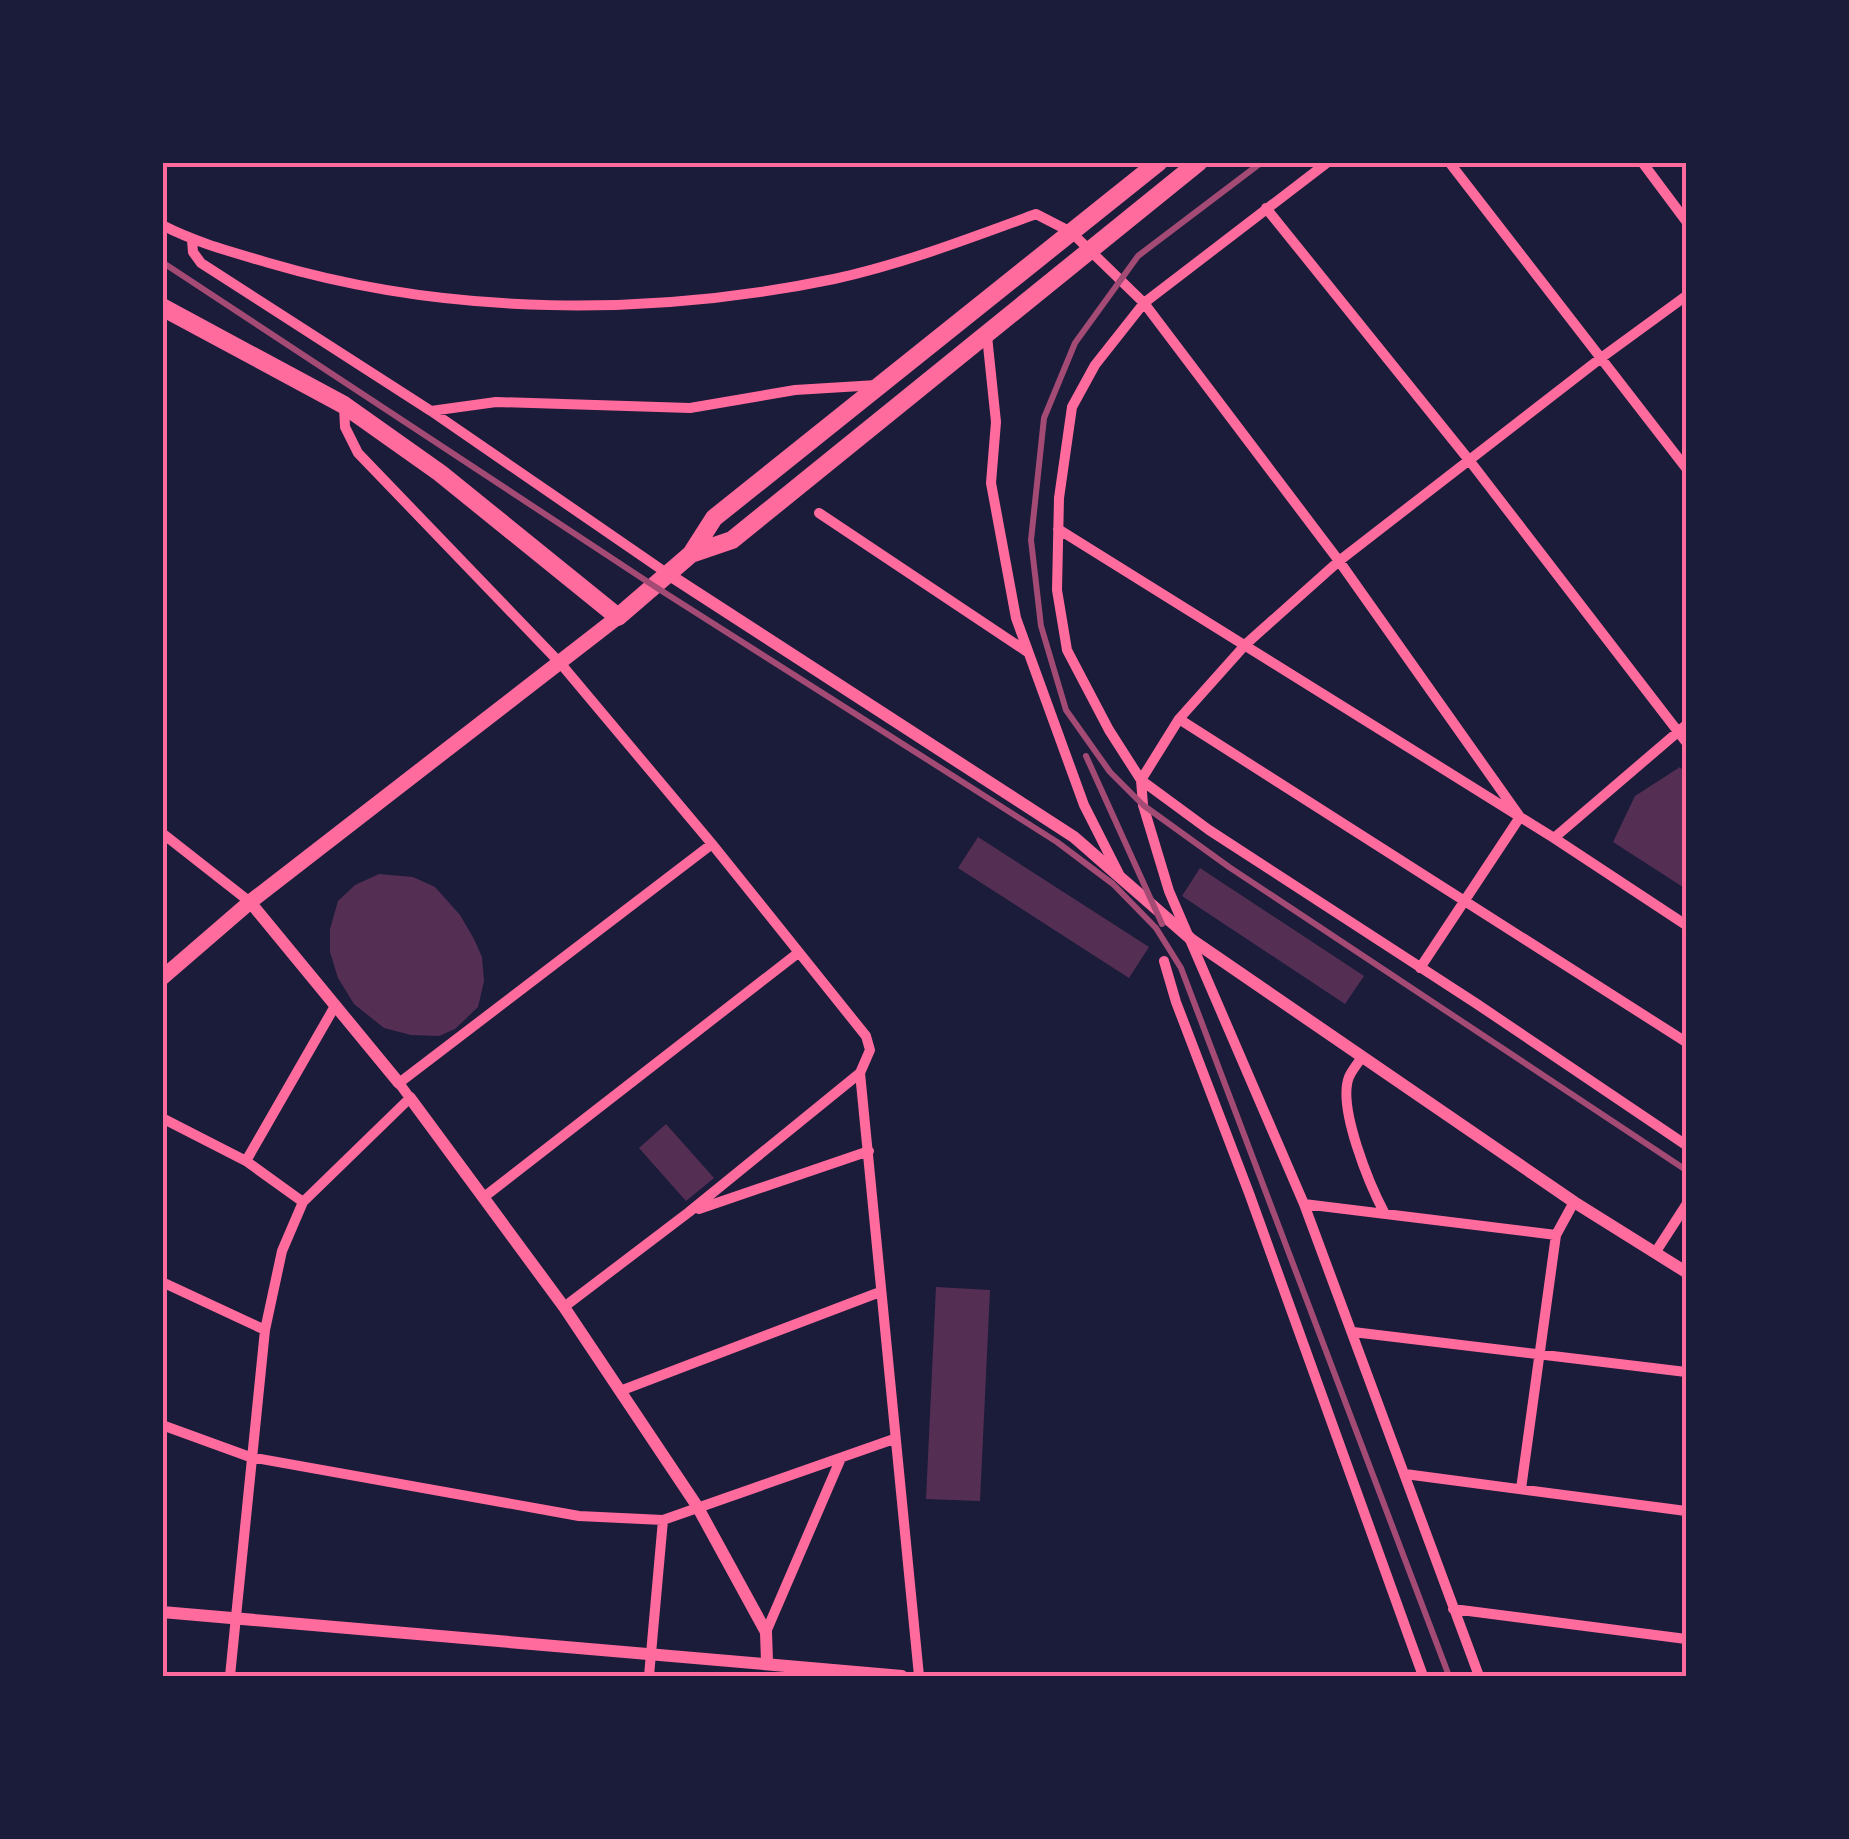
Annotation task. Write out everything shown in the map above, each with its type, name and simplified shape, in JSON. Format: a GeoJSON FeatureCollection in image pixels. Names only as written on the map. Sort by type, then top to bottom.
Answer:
{"type":"FeatureCollection","features":[{"type":"Feature","properties":{"kind":"highway"},"geometry":{"type":"LineString","coordinates":[[162,307],[344,404],[440,473],[618,617],[691,554],[714,518],[1159,162]]}},
{"type":"Feature","properties":{"kind":"highway"},"geometry":{"type":"LineString","coordinates":[[691,554],[732,540],[1199,162]]}},
{"type":"Feature","properties":{"kind":"main road"},"geometry":{"type":"LineString","coordinates":[[162,978],[250,902],[618,617]]}},
{"type":"Feature","properties":{"kind":"street"},"geometry":{"type":"LineString","coordinates":[[1328,162],[1144,303],[1095,365],[1072,407],[1063,452],[1058,530],[1057,590],[1067,650],[1109,730],[1141,780],[1208,830],[1686,1145]]}},
{"type":"Feature","properties":{"kind":"street"},"geometry":{"type":"LineString","coordinates":[[1449,162],[1686,468]]}},
{"type":"Feature","properties":{"kind":"street"},"geometry":{"type":"LineString","coordinates":[[1642,162],[1686,221]]}},
{"type":"Feature","properties":{"kind":"street"},"geometry":{"type":"LineString","coordinates":[[1266,208],[1682,728],[1686,742]]}},
{"type":"Feature","properties":{"kind":"street"},"geometry":{"type":"LineString","coordinates":[[162,225],[192,240],[324,279],[460,302],[588,306],[692,299],[834,279],[925,254],[1036,214],[1071,232],[1144,303],[1339,561],[1520,816]]}},
{"type":"Feature","properties":{"kind":"street"},"geometry":{"type":"LineString","coordinates":[[192,240],[193,252],[201,263],[430,411],[668,574],[1074,836],[1192,940],[1574,1202],[1686,1272]]}},
{"type":"Feature","properties":{"kind":"street"},"geometry":{"type":"LineString","coordinates":[[1479,1676],[1304,1204],[1169,891],[1143,805],[1141,780],[1179,719],[1246,644],[1339,561],[1686,296]]}},
{"type":"Feature","properties":{"kind":"street"},"geometry":{"type":"LineString","coordinates":[[987,336],[996,422],[991,482],[1016,618],[1084,805],[1122,879]]}},
{"type":"Feature","properties":{"kind":"street"},"geometry":{"type":"LineString","coordinates":[[430,411],[496,402],[690,408],[796,390],[878,385]]}},
{"type":"Feature","properties":{"kind":"street"},"geometry":{"type":"LineString","coordinates":[[344,404],[345,426],[358,453],[562,664],[866,1036],[870,1050],[860,1074],[690,1212],[564,1307]]}},
{"type":"Feature","properties":{"kind":"street"},"geometry":{"type":"LineString","coordinates":[[819,513],[1026,651]]}},
{"type":"Feature","properties":{"kind":"street"},"geometry":{"type":"LineString","coordinates":[[1058,530],[1520,816],[1686,925]]}},
{"type":"Feature","properties":{"kind":"street"},"geometry":{"type":"LineString","coordinates":[[1179,719],[1686,1042]]}},
{"type":"Feature","properties":{"kind":"street"},"geometry":{"type":"LineString","coordinates":[[1554,838],[1682,728]]}},
{"type":"Feature","properties":{"kind":"street"},"geometry":{"type":"LineString","coordinates":[[1420,968],[1520,816]]}},
{"type":"Feature","properties":{"kind":"street"},"geometry":{"type":"LineString","coordinates":[[162,833],[250,902],[399,1083],[564,1307],[620,1390],[697,1506],[766,1632]]}},
{"type":"Feature","properties":{"kind":"street"},"geometry":{"type":"LineString","coordinates":[[399,1083],[712,844]]}},
{"type":"Feature","properties":{"kind":"street"},"geometry":{"type":"LineString","coordinates":[[484,1197],[798,953]]}},
{"type":"Feature","properties":{"kind":"street"},"geometry":{"type":"LineString","coordinates":[[1164,961],[1424,1676]]}},
{"type":"Feature","properties":{"kind":"street"},"geometry":{"type":"LineString","coordinates":[[246,1160],[335,1006]]}},
{"type":"Feature","properties":{"kind":"street"},"geometry":{"type":"LineString","coordinates":[[1362,1057],[1348,1078],[1346,1099],[1366,1178],[1385,1214]]}},
{"type":"Feature","properties":{"kind":"street"},"geometry":{"type":"LineString","coordinates":[[860,1074],[919,1676]]}},
{"type":"Feature","properties":{"kind":"street"},"geometry":{"type":"LineString","coordinates":[[230,1676],[265,1330],[282,1251],[303,1202],[410,1098]]}},
{"type":"Feature","properties":{"kind":"street"},"geometry":{"type":"LineString","coordinates":[[162,1118],[246,1160],[303,1202]]}},
{"type":"Feature","properties":{"kind":"street"},"geometry":{"type":"LineString","coordinates":[[690,1212],[869,1151]]}},
{"type":"Feature","properties":{"kind":"street"},"geometry":{"type":"LineString","coordinates":[[1521,1490],[1556,1235],[1574,1202]]}},
{"type":"Feature","properties":{"kind":"street"},"geometry":{"type":"LineString","coordinates":[[1304,1204],[1556,1235]]}},
{"type":"Feature","properties":{"kind":"street"},"geometry":{"type":"LineString","coordinates":[[1655,1253],[1686,1205]]}},
{"type":"Feature","properties":{"kind":"street"},"geometry":{"type":"LineString","coordinates":[[162,1282],[265,1330]]}},
{"type":"Feature","properties":{"kind":"street"},"geometry":{"type":"LineString","coordinates":[[620,1390],[880,1292]]}},
{"type":"Feature","properties":{"kind":"street"},"geometry":{"type":"LineString","coordinates":[[1354,1332],[1686,1372]]}},
{"type":"Feature","properties":{"kind":"street"},"geometry":{"type":"LineString","coordinates":[[162,1425],[250,1457],[579,1516],[663,1520],[894,1440]]}},
{"type":"Feature","properties":{"kind":"street"},"geometry":{"type":"LineString","coordinates":[[767,1662],[766,1632],[842,1458]]}},
{"type":"Feature","properties":{"kind":"street"},"geometry":{"type":"LineString","coordinates":[[1405,1474],[1686,1511]]}},
{"type":"Feature","properties":{"kind":"street"},"geometry":{"type":"LineString","coordinates":[[649,1676],[663,1520]]}},
{"type":"Feature","properties":{"kind":"street"},"geometry":{"type":"LineString","coordinates":[[1453,1609],[1686,1639]]}},
{"type":"Feature","properties":{"kind":"street"},"geometry":{"type":"LineString","coordinates":[[162,1612],[902,1676]]}},
{"type":"Feature","properties":{"kind":"building"},"geometry":{"type":"Polygon","coordinates":[[[1680,767],[1686,775],[1686,889],[1613,842],[1635,796],[1680,767]]]}},
{"type":"Feature","properties":{"kind":"building"},"geometry":{"type":"Polygon","coordinates":[[[978,837],[1149,947],[1129,978],[958,868],[978,837]]]}},
{"type":"Feature","properties":{"kind":"building"},"geometry":{"type":"Polygon","coordinates":[[[1200,868],[1364,976],[1345,1004],[1182,896],[1200,868]]]}},
{"type":"Feature","properties":{"kind":"building"},"geometry":{"type":"Polygon","coordinates":[[[379,874],[413,877],[435,887],[460,915],[482,957],[484,981],[478,1007],[455,1029],[439,1036],[411,1035],[384,1028],[354,1004],[338,978],[330,952],[330,929],[338,901],[355,885],[379,874]]]}},
{"type":"Feature","properties":{"kind":"building"},"geometry":{"type":"Polygon","coordinates":[[[666,1124],[714,1178],[686,1201],[639,1148],[666,1124]]]}},
{"type":"Feature","properties":{"kind":"building"},"geometry":{"type":"Polygon","coordinates":[[[936,1287],[990,1290],[980,1501],[926,1499],[936,1287]]]}},
{"type":"Feature","properties":{"kind":"railway"},"geometry":{"type":"LineString","coordinates":[[1262,162],[1138,256],[1075,343],[1044,418],[1031,540],[1041,626],[1066,710],[1110,772],[1143,805],[1229,867],[1686,1170]]}},
{"type":"Feature","properties":{"kind":"railway"},"geometry":{"type":"LineString","coordinates":[[162,262],[654,586],[1057,842],[1113,884],[1156,928],[1181,968],[1449,1676]]}},
{"type":"Feature","properties":{"kind":"railway"},"geometry":{"type":"LineString","coordinates":[[1086,756],[1162,924]]}}]}
